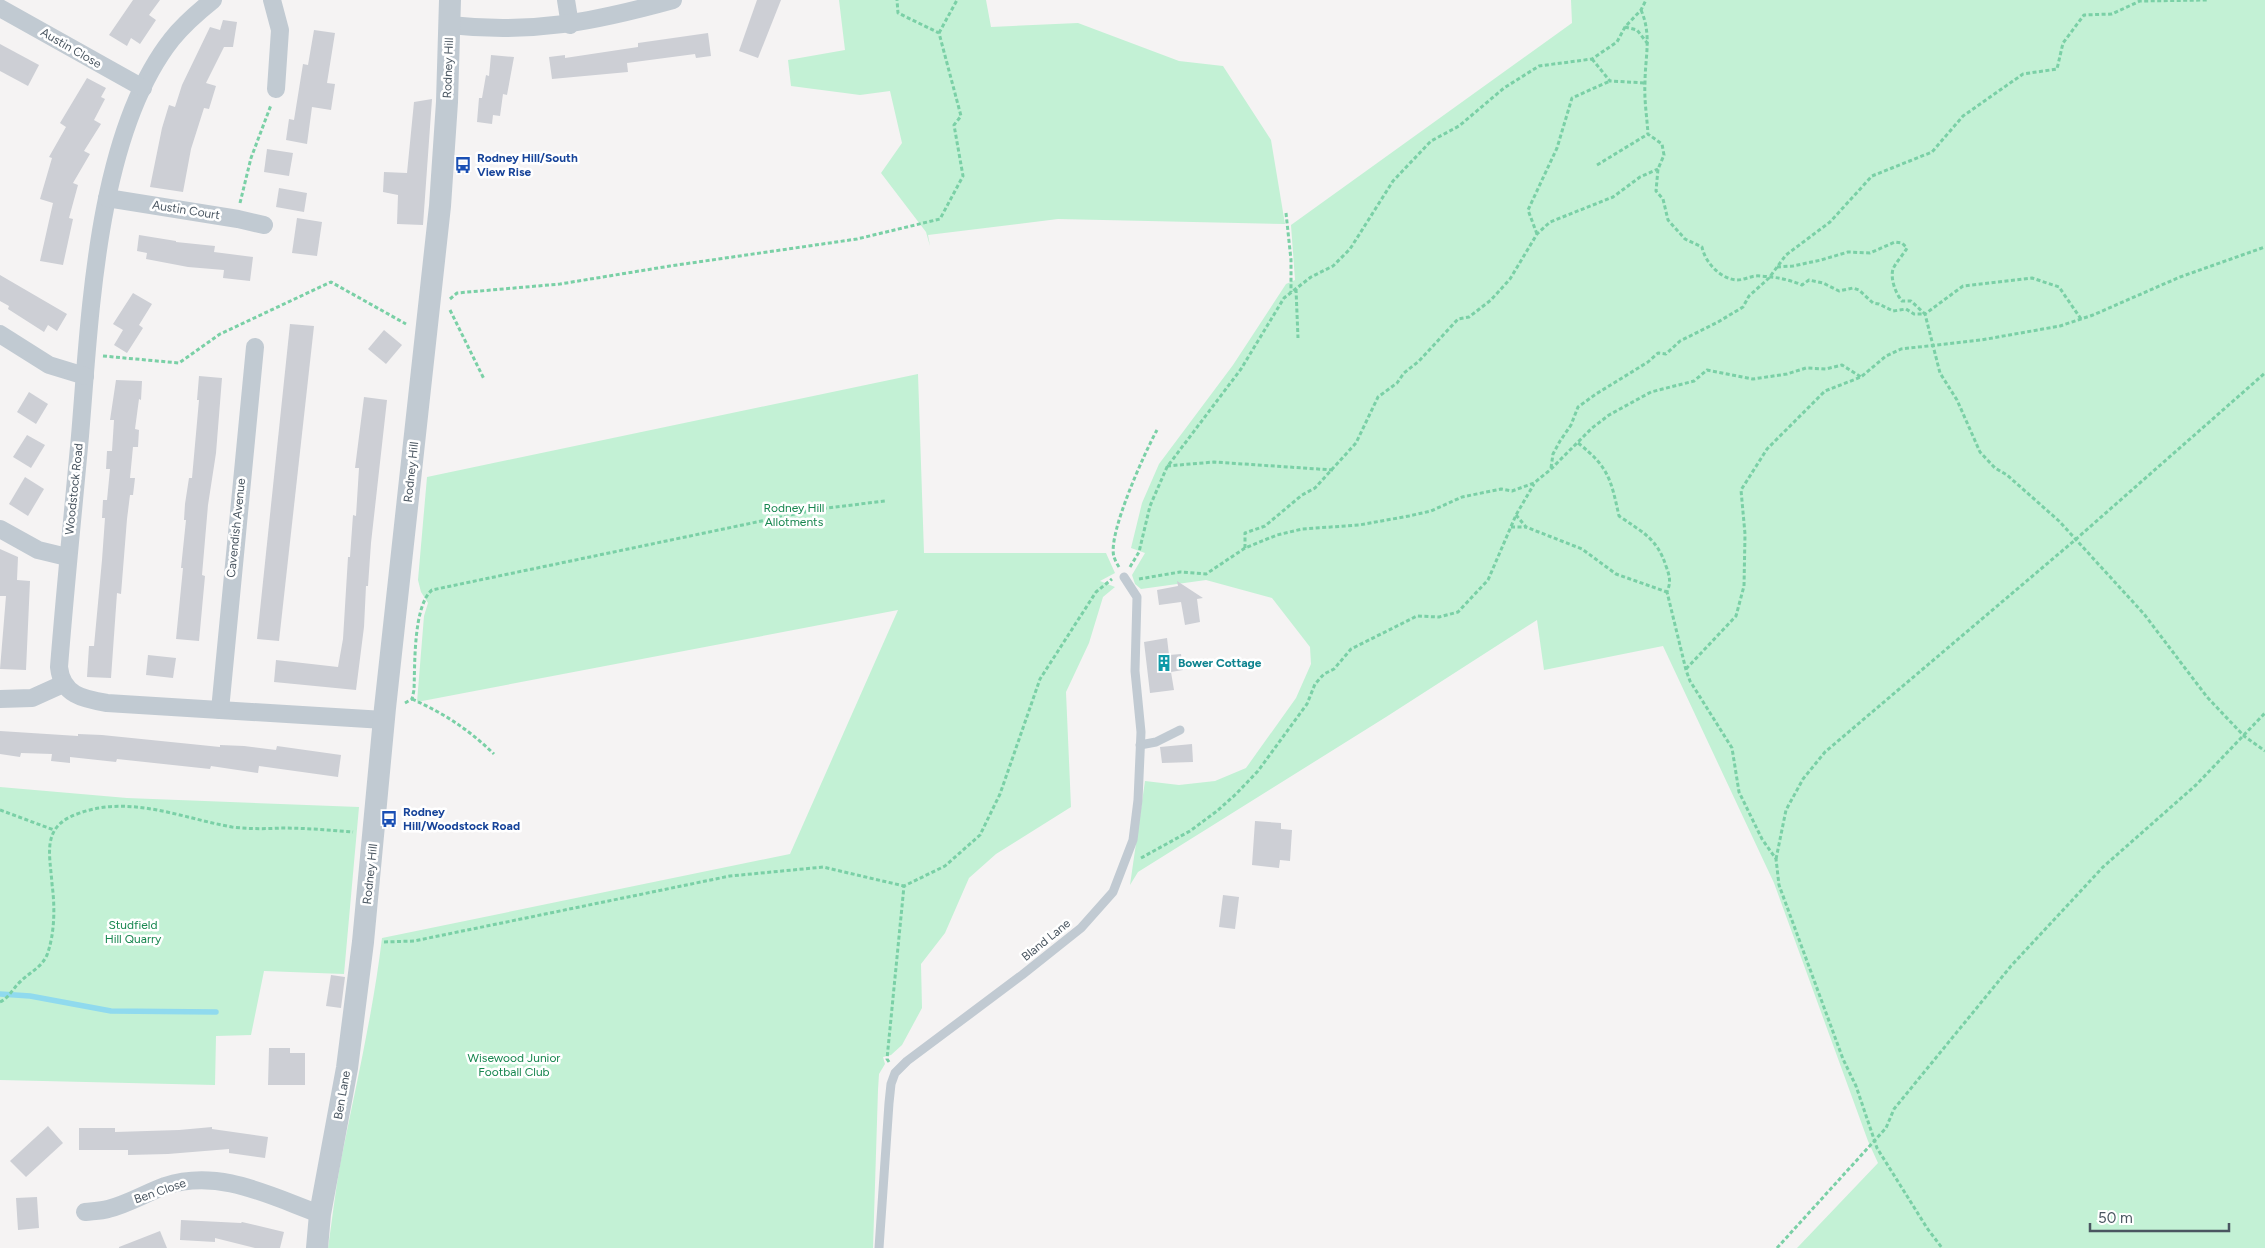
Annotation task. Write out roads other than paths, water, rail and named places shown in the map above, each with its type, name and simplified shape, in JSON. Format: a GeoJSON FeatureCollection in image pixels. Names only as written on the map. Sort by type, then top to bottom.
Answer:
{"type":"FeatureCollection","features":[{"type":"Feature","properties":{"kind":"street","name":"Woodstock Road"},"geometry":{"type":"LineString","coordinates":[[63,684],[58,667],[67,557],[96,266],[107,198],[118,151],[142,88],[171,41],[190,19],[213,0]]}},
{"type":"Feature","properties":{"kind":"street"},"geometry":{"type":"LineString","coordinates":[[272,0],[280,30],[276,89]]}},
{"type":"Feature","properties":{"kind":"street","name":"Rodney Hill"},"geometry":{"type":"LineString","coordinates":[[363,942],[384,714],[427,336],[440,196],[447,102],[450,0]]}},
{"type":"Feature","properties":{"kind":"street"},"geometry":{"type":"LineString","coordinates":[[566,0],[570,24]]}},
{"type":"Feature","properties":{"kind":"street"},"geometry":{"type":"LineString","coordinates":[[450,25],[509,29],[570,24],[673,0]]}},
{"type":"Feature","properties":{"kind":"street","name":"Austin Close"},"geometry":{"type":"LineString","coordinates":[[0,8],[142,88]]}},
{"type":"Feature","properties":{"kind":"street","name":"Austin Court"},"geometry":{"type":"LineString","coordinates":[[107,198],[238,219],[264,225]]}},
{"type":"Feature","properties":{"kind":"street"},"geometry":{"type":"LineString","coordinates":[[0,334],[49,365],[85,376]]}},
{"type":"Feature","properties":{"kind":"street","name":"Cavendish Avenue"},"geometry":{"type":"LineString","coordinates":[[220,710],[254,347]]}},
{"type":"Feature","properties":{"kind":"street"},"geometry":{"type":"LineString","coordinates":[[0,529],[38,550],[67,557]]}},
{"type":"Feature","properties":{"kind":"street"},"geometry":{"type":"LineString","coordinates":[[0,699],[32,698],[46,694],[63,684],[74,694],[88,700],[220,710],[384,714]]}},
{"type":"Feature","properties":{"kind":"street","name":"Ben Lane"},"geometry":{"type":"LineString","coordinates":[[317,1248],[320,1214],[347,1068],[363,942]]}},
{"type":"Feature","properties":{"kind":"street","name":"Ben Close"},"geometry":{"type":"LineString","coordinates":[[85,1212],[108,1209],[166,1186],[191,1180],[216,1180],[244,1186],[320,1214]]}},
{"type":"Feature","properties":{"kind":"lane","name":"Bland Lane"},"geometry":{"type":"LineString","coordinates":[[879,1248],[889,1103],[891,1084],[895,1073],[922,1049],[1082,928],[1113,892],[1133,840],[1138,800],[1140,745],[1135,670],[1137,597],[1124,577]]}},
{"type":"Feature","properties":{"kind":"lane"},"geometry":{"type":"LineString","coordinates":[[1140,745],[1156,742],[1180,730]]}},
{"type":"Feature","properties":{"kind":"waterway"},"geometry":{"type":"LineString","coordinates":[[0,994],[30,996],[111,1011],[216,1012]]}},
{"type":"Feature","properties":{"kind":"place","name":"Rodney Hill/South View Rise"},"geometry":{"type":"Point","coordinates":[463,165]}},
{"type":"Feature","properties":{"kind":"place","name":"Bower Cottage"},"geometry":{"type":"Point","coordinates":[1164,663]}},
{"type":"Feature","properties":{"kind":"place","name":"Rodney Hill/Woodstock Road"},"geometry":{"type":"Point","coordinates":[389,819]}},
{"type":"Feature","properties":{"kind":"park label","name":"Rodney Hill Allotments"},"geometry":{"type":"Point","coordinates":[794,515]}},
{"type":"Feature","properties":{"kind":"park label","name":"Studfield Hill Quarry"},"geometry":{"type":"Point","coordinates":[133,932]}},
{"type":"Feature","properties":{"kind":"park label","name":"Wisewood Junior Football Club"},"geometry":{"type":"Point","coordinates":[514,1065]}}]}
